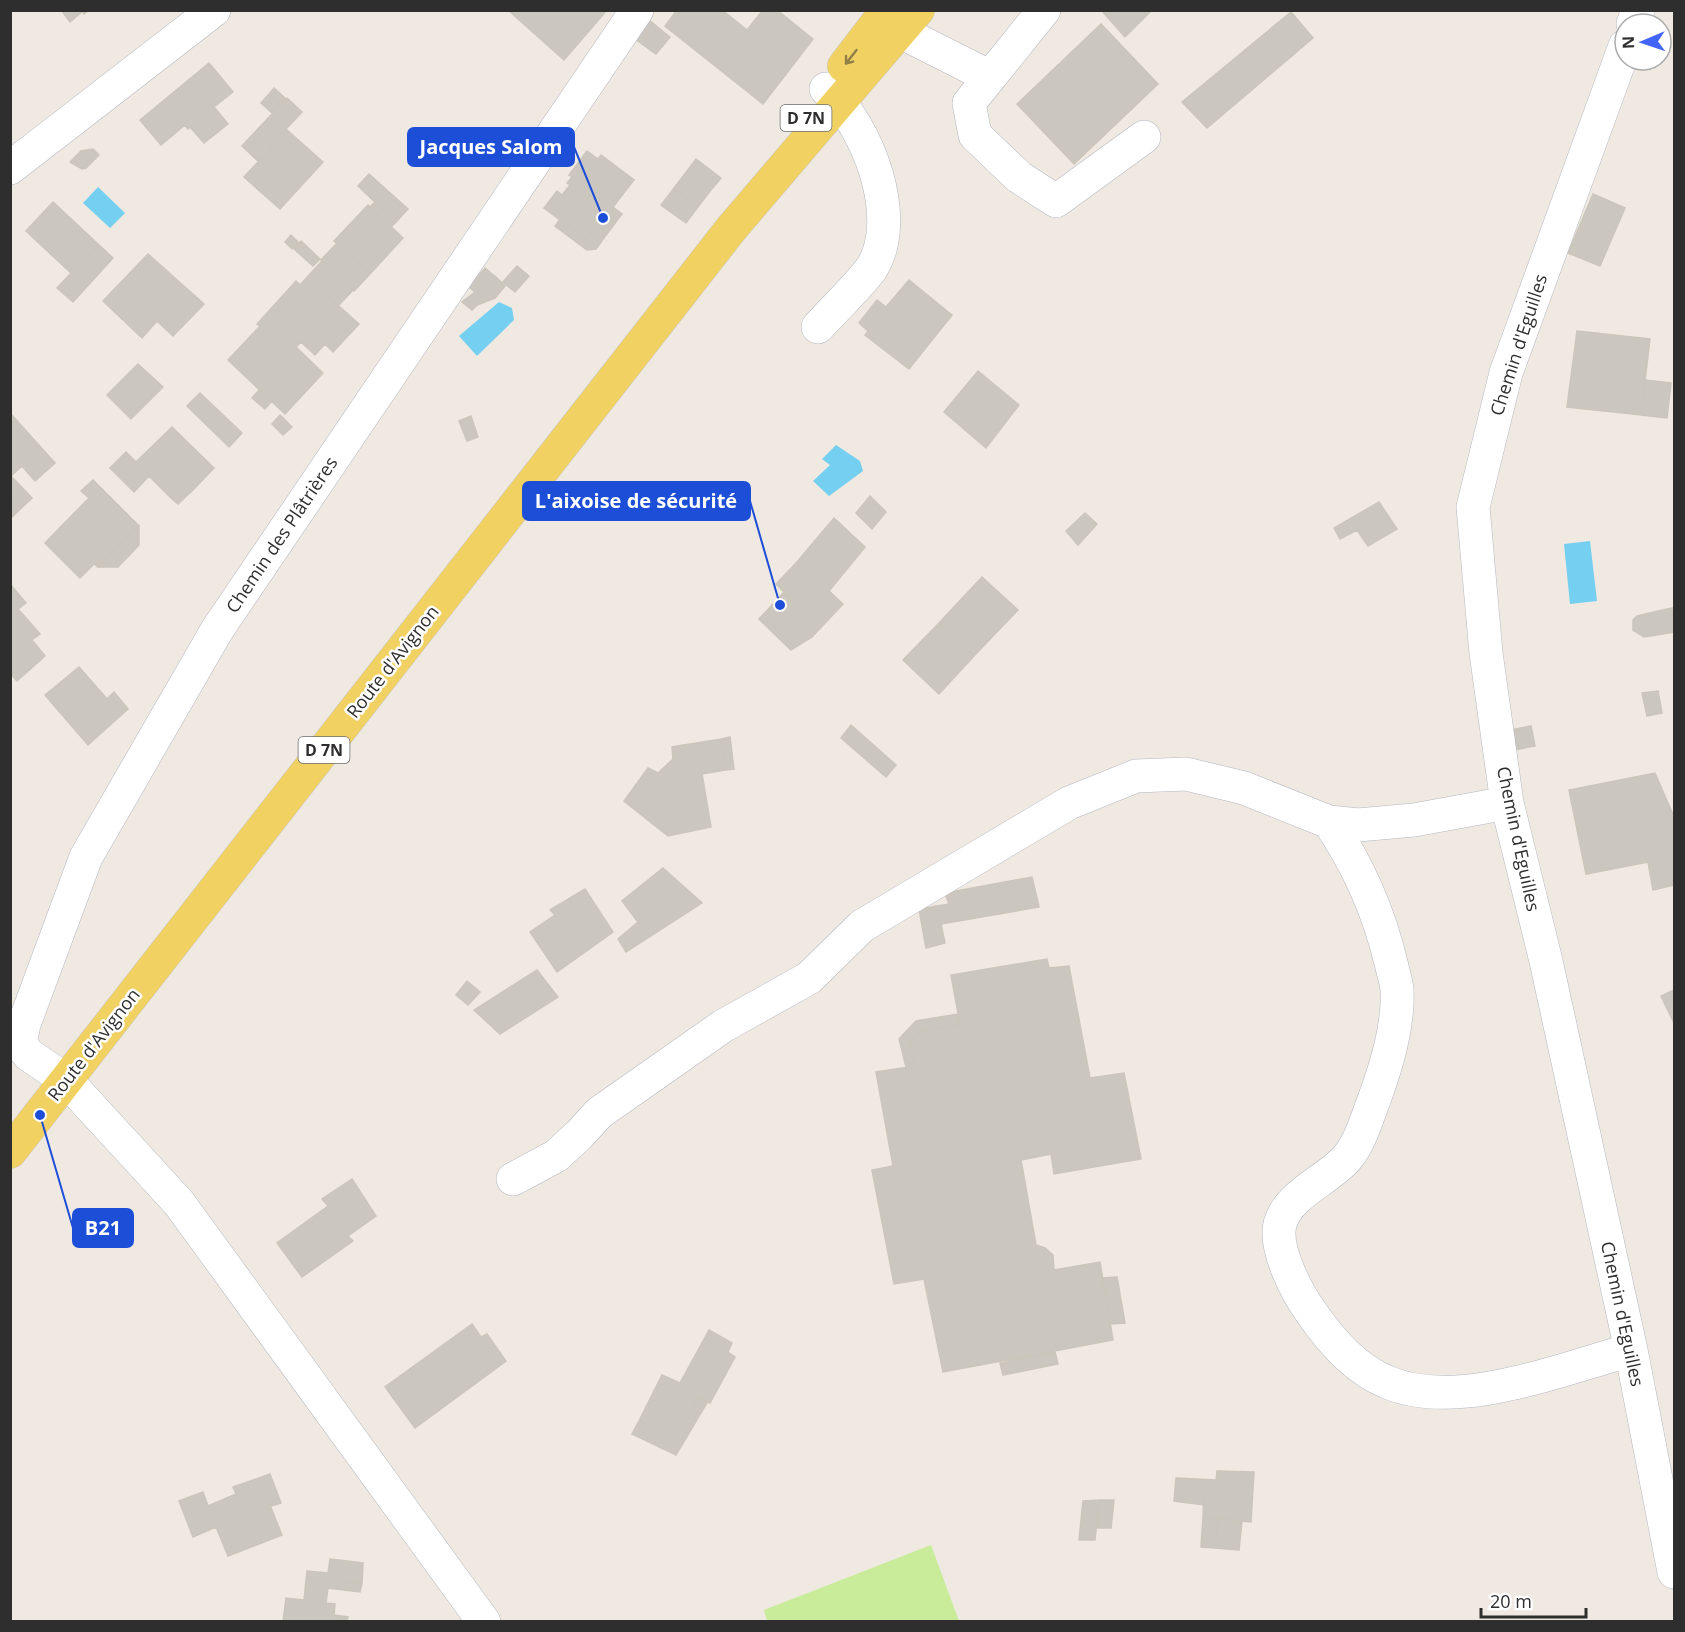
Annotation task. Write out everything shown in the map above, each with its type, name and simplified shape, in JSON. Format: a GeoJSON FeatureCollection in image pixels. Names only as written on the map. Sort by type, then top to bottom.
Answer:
{"type":"FeatureCollection","features":[{"type":"Feature","properties":{"kind":"main road","name":"Route d'Avignon"},"geometry":{"type":"LineString","coordinates":[[10,1152],[731,229],[895,15]]}},
{"type":"Feature","properties":{"kind":"street"},"geometry":{"type":"LineString","coordinates":[[10,168],[214,10]]}},
{"type":"Feature","properties":{"kind":"street","name":"Chemin des Plâtrières"},"geometry":{"type":"LineString","coordinates":[[66,1080],[29,1055],[20,1044],[24,1024],[86,857],[218,630],[637,10]]}},
{"type":"Feature","properties":{"kind":"street"},"geometry":{"type":"LineString","coordinates":[[1044,10],[969,103],[975,135],[1019,177],[1056,201],[1144,137]]}},
{"type":"Feature","properties":{"kind":"street"},"geometry":{"type":"LineString","coordinates":[[895,15],[990,77]]}},
{"type":"Feature","properties":{"kind":"street","name":"Chemin d'Eguilles"},"geometry":{"type":"LineString","coordinates":[[1616,72],[1506,373],[1473,507],[1486,653],[1507,803],[1545,961],[1631,1350],[1674,1572]]}},
{"type":"Feature","properties":{"kind":"street"},"geometry":{"type":"LineString","coordinates":[[818,327],[871,268],[883,238],[883,205],[873,161],[833,96]]}},
{"type":"Feature","properties":{"kind":"street"},"geometry":{"type":"LineString","coordinates":[[513,1179],[556,1155],[579,1136],[599,1113],[723,1026],[809,978],[862,926],[1069,803],[1136,776],[1186,774],[1244,788],[1329,822],[1390,824],[1507,803]]}},
{"type":"Feature","properties":{"kind":"street"},"geometry":{"type":"LineString","coordinates":[[1329,822],[1367,890],[1379,919],[1397,989],[1391,1041],[1381,1080],[1357,1139],[1348,1157],[1287,1208],[1280,1226],[1288,1273],[1300,1298],[1349,1359],[1386,1382],[1419,1392],[1474,1390],[1631,1350]]}},
{"type":"Feature","properties":{"kind":"street"},"geometry":{"type":"LineString","coordinates":[[66,1080],[179,1203],[484,1622]]}},
{"type":"Feature","properties":{"kind":"green space"},"geometry":{"type":"Polygon","coordinates":[[[931,1545],[959,1621],[767,1621],[764,1610],[931,1545]]]}},
{"type":"Feature","properties":{"kind":"water"},"geometry":{"type":"Polygon","coordinates":[[[98,187],[125,213],[110,228],[83,203],[98,187]]]}},
{"type":"Feature","properties":{"kind":"water"},"geometry":{"type":"Polygon","coordinates":[[[499,302],[512,308],[514,320],[477,356],[459,336],[499,302]]]}},
{"type":"Feature","properties":{"kind":"water"},"geometry":{"type":"Polygon","coordinates":[[[836,445],[860,461],[863,471],[829,496],[813,481],[830,465],[822,459],[836,445]]]}},
{"type":"Feature","properties":{"kind":"water"},"geometry":{"type":"Polygon","coordinates":[[[1590,541],[1597,601],[1570,604],[1564,544],[1590,541]]]}},
{"type":"Feature","properties":{"kind":"building"},"geometry":{"type":"Polygon","coordinates":[[[61,10],[89,10],[84,14],[83,11],[70,22],[61,10]]]}},
{"type":"Feature","properties":{"kind":"building"},"geometry":{"type":"Polygon","coordinates":[[[508,10],[607,10],[564,60],[508,10]]]}},
{"type":"Feature","properties":{"kind":"building"},"geometry":{"type":"Polygon","coordinates":[[[677,10],[722,10],[747,30],[763,10],[777,10],[813,39],[763,104],[665,26],[677,10]]]}},
{"type":"Feature","properties":{"kind":"building"},"geometry":{"type":"Polygon","coordinates":[[[1101,10],[1152,10],[1125,37],[1101,10]]]}},
{"type":"Feature","properties":{"kind":"building"},"geometry":{"type":"Polygon","coordinates":[[[1291,12],[1313,38],[1207,128],[1182,102],[1291,12]]]}},
{"type":"Feature","properties":{"kind":"building"},"geometry":{"type":"Polygon","coordinates":[[[649,20],[670,37],[656,54],[635,39],[649,20]]]}},
{"type":"Feature","properties":{"kind":"building"},"geometry":{"type":"Polygon","coordinates":[[[1101,24],[1158,84],[1074,164],[1017,104],[1101,24]]]}},
{"type":"Feature","properties":{"kind":"building"},"geometry":{"type":"Polygon","coordinates":[[[209,63],[233,92],[214,107],[228,124],[204,143],[190,127],[188,129],[185,125],[161,145],[140,120],[209,63]]]}},
{"type":"Feature","properties":{"kind":"building"},"geometry":{"type":"Polygon","coordinates":[[[274,88],[285,98],[280,104],[269,94],[274,88]]]}},
{"type":"Feature","properties":{"kind":"building"},"geometry":{"type":"Polygon","coordinates":[[[269,94],[280,104],[272,113],[261,103],[269,94]]]}},
{"type":"Feature","properties":{"kind":"building"},"geometry":{"type":"Polygon","coordinates":[[[287,98],[302,112],[286,129],[323,162],[280,209],[244,177],[272,147],[255,132],[287,98]]]}},
{"type":"Feature","properties":{"kind":"building"},"geometry":{"type":"Polygon","coordinates":[[[255,132],[272,147],[258,161],[242,146],[255,132]]]}},
{"type":"Feature","properties":{"kind":"building"},"geometry":{"type":"Polygon","coordinates":[[[93,149],[99,155],[86,168],[82,169],[70,162],[81,151],[93,149]]]}},
{"type":"Feature","properties":{"kind":"building"},"geometry":{"type":"Polygon","coordinates":[[[587,151],[598,159],[601,155],[634,180],[613,207],[622,214],[607,234],[596,226],[586,239],[544,208],[557,191],[562,195],[570,185],[567,183],[572,177],[569,175],[587,151]]]}},
{"type":"Feature","properties":{"kind":"building"},"geometry":{"type":"Polygon","coordinates":[[[696,159],[721,178],[711,190],[687,171],[696,159]]]}},
{"type":"Feature","properties":{"kind":"building"},"geometry":{"type":"Polygon","coordinates":[[[687,171],[711,190],[698,207],[674,188],[687,171]]]}},
{"type":"Feature","properties":{"kind":"building"},"geometry":{"type":"Polygon","coordinates":[[[369,174],[408,209],[396,222],[358,186],[369,174]]]}},
{"type":"Feature","properties":{"kind":"building"},"geometry":{"type":"Polygon","coordinates":[[[674,188],[698,207],[686,223],[661,205],[674,188]]]}},
{"type":"Feature","properties":{"kind":"building"},"geometry":{"type":"Polygon","coordinates":[[[1593,194],[1625,208],[1600,266],[1568,253],[1593,194]]]}},
{"type":"Feature","properties":{"kind":"building"},"geometry":{"type":"Polygon","coordinates":[[[53,202],[98,244],[87,256],[102,270],[73,302],[57,288],[71,273],[26,231],[53,202]]]}},
{"type":"Feature","properties":{"kind":"building"},"geometry":{"type":"Polygon","coordinates":[[[375,202],[396,222],[392,226],[370,207],[375,202]]]}},
{"type":"Feature","properties":{"kind":"building"},"geometry":{"type":"Polygon","coordinates":[[[368,205],[403,238],[370,274],[334,241],[368,205]]]}},
{"type":"Feature","properties":{"kind":"building"},"geometry":{"type":"Polygon","coordinates":[[[560,219],[586,239],[596,226],[607,234],[596,249],[587,250],[555,226],[560,219]]]}},
{"type":"Feature","properties":{"kind":"building"},"geometry":{"type":"Polygon","coordinates":[[[291,235],[298,242],[292,249],[285,242],[291,235]]]}},
{"type":"Feature","properties":{"kind":"building"},"geometry":{"type":"Polygon","coordinates":[[[301,241],[320,259],[313,266],[294,249],[301,241]]]}},
{"type":"Feature","properties":{"kind":"building"},"geometry":{"type":"Polygon","coordinates":[[[337,243],[370,274],[354,291],[321,260],[337,243]]]}},
{"type":"Feature","properties":{"kind":"building"},"geometry":{"type":"Polygon","coordinates":[[[98,244],[113,258],[102,270],[87,256],[98,244]]]}},
{"type":"Feature","properties":{"kind":"building"},"geometry":{"type":"Polygon","coordinates":[[[148,254],[204,304],[173,336],[157,321],[142,338],[103,301],[148,254]]]}},
{"type":"Feature","properties":{"kind":"building"},"geometry":{"type":"Polygon","coordinates":[[[321,262],[344,282],[330,298],[359,324],[333,352],[325,344],[315,355],[301,342],[296,347],[323,373],[285,414],[228,360],[260,326],[257,324],[296,281],[300,285],[321,262]]]}},
{"type":"Feature","properties":{"kind":"building"},"geometry":{"type":"Polygon","coordinates":[[[517,266],[529,276],[515,292],[503,282],[517,266]]]}},
{"type":"Feature","properties":{"kind":"building"},"geometry":{"type":"Polygon","coordinates":[[[485,268],[496,277],[474,302],[477,305],[472,310],[462,302],[475,292],[469,287],[485,268]]]}},
{"type":"Feature","properties":{"kind":"building"},"geometry":{"type":"Polygon","coordinates":[[[496,277],[505,286],[495,298],[477,305],[474,302],[496,277]]]}},
{"type":"Feature","properties":{"kind":"building"},"geometry":{"type":"Polygon","coordinates":[[[909,280],[952,315],[909,369],[865,335],[868,331],[859,323],[877,300],[886,307],[909,280]]]}},
{"type":"Feature","properties":{"kind":"building"},"geometry":{"type":"Polygon","coordinates":[[[344,282],[353,290],[338,306],[330,298],[344,282]]]}},
{"type":"Feature","properties":{"kind":"building"},"geometry":{"type":"Polygon","coordinates":[[[1577,331],[1650,339],[1641,415],[1567,407],[1577,331]]]}},
{"type":"Feature","properties":{"kind":"building"},"geometry":{"type":"Polygon","coordinates":[[[138,364],[163,387],[131,419],[107,395],[138,364]]]}},
{"type":"Feature","properties":{"kind":"building"},"geometry":{"type":"Polygon","coordinates":[[[978,371],[1019,405],[986,448],[944,412],[978,371]]]}},
{"type":"Feature","properties":{"kind":"building"},"geometry":{"type":"Polygon","coordinates":[[[1645,380],[1671,383],[1667,418],[1641,415],[1645,380]]]}},
{"type":"Feature","properties":{"kind":"building"},"geometry":{"type":"Polygon","coordinates":[[[260,389],[272,401],[265,409],[252,398],[260,389]]]}},
{"type":"Feature","properties":{"kind":"building"},"geometry":{"type":"Polygon","coordinates":[[[200,393],[242,433],[229,447],[187,406],[200,393]]]}},
{"type":"Feature","properties":{"kind":"building"},"geometry":{"type":"Polygon","coordinates":[[[10,413],[55,463],[35,481],[22,466],[11,476],[10,413]]]}},
{"type":"Feature","properties":{"kind":"building"},"geometry":{"type":"Polygon","coordinates":[[[280,415],[292,427],[283,435],[272,424],[280,415]]]}},
{"type":"Feature","properties":{"kind":"building"},"geometry":{"type":"Polygon","coordinates":[[[471,416],[478,437],[467,441],[459,421],[471,416]]]}},
{"type":"Feature","properties":{"kind":"building"},"geometry":{"type":"Polygon","coordinates":[[[172,427],[214,468],[195,488],[189,481],[172,499],[149,476],[134,492],[110,468],[126,452],[136,462],[172,427]]]}},
{"type":"Feature","properties":{"kind":"building"},"geometry":{"type":"Polygon","coordinates":[[[11,476],[32,498],[12,517],[11,476]]]}},
{"type":"Feature","properties":{"kind":"building"},"geometry":{"type":"Polygon","coordinates":[[[93,480],[139,526],[98,567],[94,564],[80,578],[45,543],[89,498],[81,491],[93,480]]]}},
{"type":"Feature","properties":{"kind":"building"},"geometry":{"type":"Polygon","coordinates":[[[189,481],[195,488],[178,504],[172,499],[189,481]]]}},
{"type":"Feature","properties":{"kind":"building"},"geometry":{"type":"Polygon","coordinates":[[[870,496],[886,512],[872,529],[856,513],[870,496]]]}},
{"type":"Feature","properties":{"kind":"building"},"geometry":{"type":"Polygon","coordinates":[[[1379,502],[1397,529],[1368,546],[1357,530],[1340,539],[1334,528],[1379,502]]]}},
{"type":"Feature","properties":{"kind":"building"},"geometry":{"type":"Polygon","coordinates":[[[1085,513],[1097,524],[1078,545],[1066,531],[1085,513]]]}},
{"type":"Feature","properties":{"kind":"building"},"geometry":{"type":"Polygon","coordinates":[[[834,518],[865,547],[829,591],[843,604],[812,637],[791,650],[759,619],[784,592],[791,599],[813,576],[797,562],[834,518]]]}},
{"type":"Feature","properties":{"kind":"building"},"geometry":{"type":"Polygon","coordinates":[[[139,526],[139,545],[118,567],[98,567],[139,526]]]}},
{"type":"Feature","properties":{"kind":"building"},"geometry":{"type":"Polygon","coordinates":[[[797,562],[813,576],[791,599],[776,584],[797,562]]]}},
{"type":"Feature","properties":{"kind":"building"},"geometry":{"type":"Polygon","coordinates":[[[982,577],[1018,610],[974,656],[939,623],[982,577]]]}},
{"type":"Feature","properties":{"kind":"building"},"geometry":{"type":"Polygon","coordinates":[[[10,584],[26,603],[18,609],[40,634],[32,640],[45,656],[17,681],[10,673],[10,584]]]}},
{"type":"Feature","properties":{"kind":"building"},"geometry":{"type":"Polygon","coordinates":[[[1672,608],[1674,632],[1644,637],[1633,630],[1633,620],[1637,616],[1672,608]]]}},
{"type":"Feature","properties":{"kind":"building"},"geometry":{"type":"Polygon","coordinates":[[[939,623],[974,656],[939,694],[903,660],[939,623]]]}},
{"type":"Feature","properties":{"kind":"building"},"geometry":{"type":"Polygon","coordinates":[[[79,667],[107,699],[114,692],[128,709],[88,745],[45,695],[79,667]]]}},
{"type":"Feature","properties":{"kind":"building"},"geometry":{"type":"Polygon","coordinates":[[[1658,691],[1662,713],[1647,716],[1642,693],[1658,691]]]}},
{"type":"Feature","properties":{"kind":"building"},"geometry":{"type":"Polygon","coordinates":[[[851,725],[896,765],[886,777],[841,738],[851,725]]]}},
{"type":"Feature","properties":{"kind":"building"},"geometry":{"type":"Polygon","coordinates":[[[1531,726],[1535,746],[1514,750],[1510,730],[1531,726]]]}},
{"type":"Feature","properties":{"kind":"building"},"geometry":{"type":"Polygon","coordinates":[[[730,737],[734,769],[726,770],[721,739],[730,737]]]}},
{"type":"Feature","properties":{"kind":"building"},"geometry":{"type":"Polygon","coordinates":[[[721,739],[726,770],[702,774],[711,827],[668,836],[624,801],[648,768],[658,773],[673,759],[672,747],[721,739]]]}},
{"type":"Feature","properties":{"kind":"building"},"geometry":{"type":"Polygon","coordinates":[[[1655,773],[1674,817],[1674,885],[1653,890],[1648,862],[1586,874],[1569,790],[1655,773]]]}},
{"type":"Feature","properties":{"kind":"building"},"geometry":{"type":"Polygon","coordinates":[[[663,868],[702,903],[626,952],[618,939],[638,922],[622,901],[663,868]]]}},
{"type":"Feature","properties":{"kind":"building"},"geometry":{"type":"Polygon","coordinates":[[[1032,877],[1039,907],[941,924],[945,943],[926,948],[919,909],[949,904],[945,893],[1032,877]]]}},
{"type":"Feature","properties":{"kind":"building"},"geometry":{"type":"Polygon","coordinates":[[[585,889],[613,932],[557,972],[530,932],[555,915],[550,910],[585,889]]]}},
{"type":"Feature","properties":{"kind":"building"},"geometry":{"type":"Polygon","coordinates":[[[1047,959],[1049,968],[1069,966],[1090,1078],[1124,1073],[1141,1159],[1054,1174],[1051,1154],[1021,1160],[1036,1245],[1045,1248],[1053,1255],[1054,1270],[1100,1262],[1113,1340],[943,1372],[924,1279],[894,1284],[872,1170],[893,1166],[876,1072],[916,1066],[910,1044],[920,1032],[960,1024],[951,975],[1047,959]]]}},
{"type":"Feature","properties":{"kind":"building"},"geometry":{"type":"Polygon","coordinates":[[[537,970],[558,997],[500,1034],[474,1010],[537,970]]]}},
{"type":"Feature","properties":{"kind":"building"},"geometry":{"type":"Polygon","coordinates":[[[467,981],[480,992],[468,1005],[456,995],[467,981]]]}},
{"type":"Feature","properties":{"kind":"building"},"geometry":{"type":"Polygon","coordinates":[[[1674,990],[1674,1023],[1661,996],[1674,990]]]}},
{"type":"Feature","properties":{"kind":"building"},"geometry":{"type":"Polygon","coordinates":[[[958,1014],[960,1024],[920,1032],[910,1044],[916,1066],[906,1067],[899,1039],[916,1021],[958,1014]]]}},
{"type":"Feature","properties":{"kind":"building"},"geometry":{"type":"Polygon","coordinates":[[[352,1179],[376,1216],[348,1236],[353,1241],[302,1277],[277,1243],[328,1206],[322,1199],[352,1179]]]}},
{"type":"Feature","properties":{"kind":"building"},"geometry":{"type":"Polygon","coordinates":[[[1117,1277],[1125,1323],[1111,1324],[1102,1278],[1117,1277]]]}},
{"type":"Feature","properties":{"kind":"building"},"geometry":{"type":"Polygon","coordinates":[[[472,1324],[481,1337],[487,1334],[506,1361],[415,1428],[385,1387],[472,1324]]]}},
{"type":"Feature","properties":{"kind":"building"},"geometry":{"type":"Polygon","coordinates":[[[709,1330],[732,1343],[728,1352],[735,1357],[710,1403],[699,1397],[673,1441],[639,1421],[662,1375],[680,1383],[709,1330]]]}},
{"type":"Feature","properties":{"kind":"building"},"geometry":{"type":"Polygon","coordinates":[[[1055,1352],[1058,1364],[1003,1375],[1000,1363],[1055,1352]]]}},
{"type":"Feature","properties":{"kind":"building"},"geometry":{"type":"Polygon","coordinates":[[[699,1397],[708,1401],[676,1455],[632,1434],[639,1421],[673,1441],[699,1397]]]}},
{"type":"Feature","properties":{"kind":"building"},"geometry":{"type":"Polygon","coordinates":[[[1217,1471],[1254,1472],[1251,1522],[1203,1517],[1204,1493],[1215,1493],[1217,1471]]]}},
{"type":"Feature","properties":{"kind":"building"},"geometry":{"type":"Polygon","coordinates":[[[270,1474],[281,1503],[271,1506],[259,1478],[270,1474]]]}},
{"type":"Feature","properties":{"kind":"building"},"geometry":{"type":"Polygon","coordinates":[[[259,1478],[282,1535],[228,1556],[216,1527],[193,1537],[179,1501],[203,1492],[208,1506],[236,1494],[233,1487],[259,1478]]]}},
{"type":"Feature","properties":{"kind":"building"},"geometry":{"type":"Polygon","coordinates":[[[1176,1478],[1216,1480],[1215,1493],[1204,1493],[1204,1505],[1174,1501],[1176,1478]]]}},
{"type":"Feature","properties":{"kind":"building"},"geometry":{"type":"Polygon","coordinates":[[[1099,1500],[1114,1500],[1111,1528],[1096,1528],[1099,1500]]]}},
{"type":"Feature","properties":{"kind":"building"},"geometry":{"type":"Polygon","coordinates":[[[1099,1500],[1095,1540],[1079,1540],[1083,1501],[1099,1500]]]}},
{"type":"Feature","properties":{"kind":"building"},"geometry":{"type":"Polygon","coordinates":[[[1203,1517],[1218,1519],[1215,1548],[1201,1547],[1203,1517]]]}},
{"type":"Feature","properties":{"kind":"building"},"geometry":{"type":"Polygon","coordinates":[[[1218,1519],[1242,1521],[1239,1550],[1215,1548],[1218,1519]]]}},
{"type":"Feature","properties":{"kind":"building"},"geometry":{"type":"Polygon","coordinates":[[[330,1559],[363,1563],[362,1584],[329,1580],[326,1603],[335,1604],[334,1615],[348,1617],[347,1622],[283,1622],[286,1598],[304,1600],[307,1571],[328,1573],[330,1559]]]}},
{"type":"Feature","properties":{"kind":"building"},"geometry":{"type":"Polygon","coordinates":[[[329,1580],[362,1584],[360,1592],[328,1588],[329,1580]]]}},
{"type":"Feature","properties":{"kind":"place","name":"Jacques Salom"},"geometry":{"type":"Point","coordinates":[603,218]}},
{"type":"Feature","properties":{"kind":"place","name":"L'aixoise de sécurité"},"geometry":{"type":"Point","coordinates":[780,605]}},
{"type":"Feature","properties":{"kind":"place","name":"B21"},"geometry":{"type":"Point","coordinates":[40,1115]}}]}
